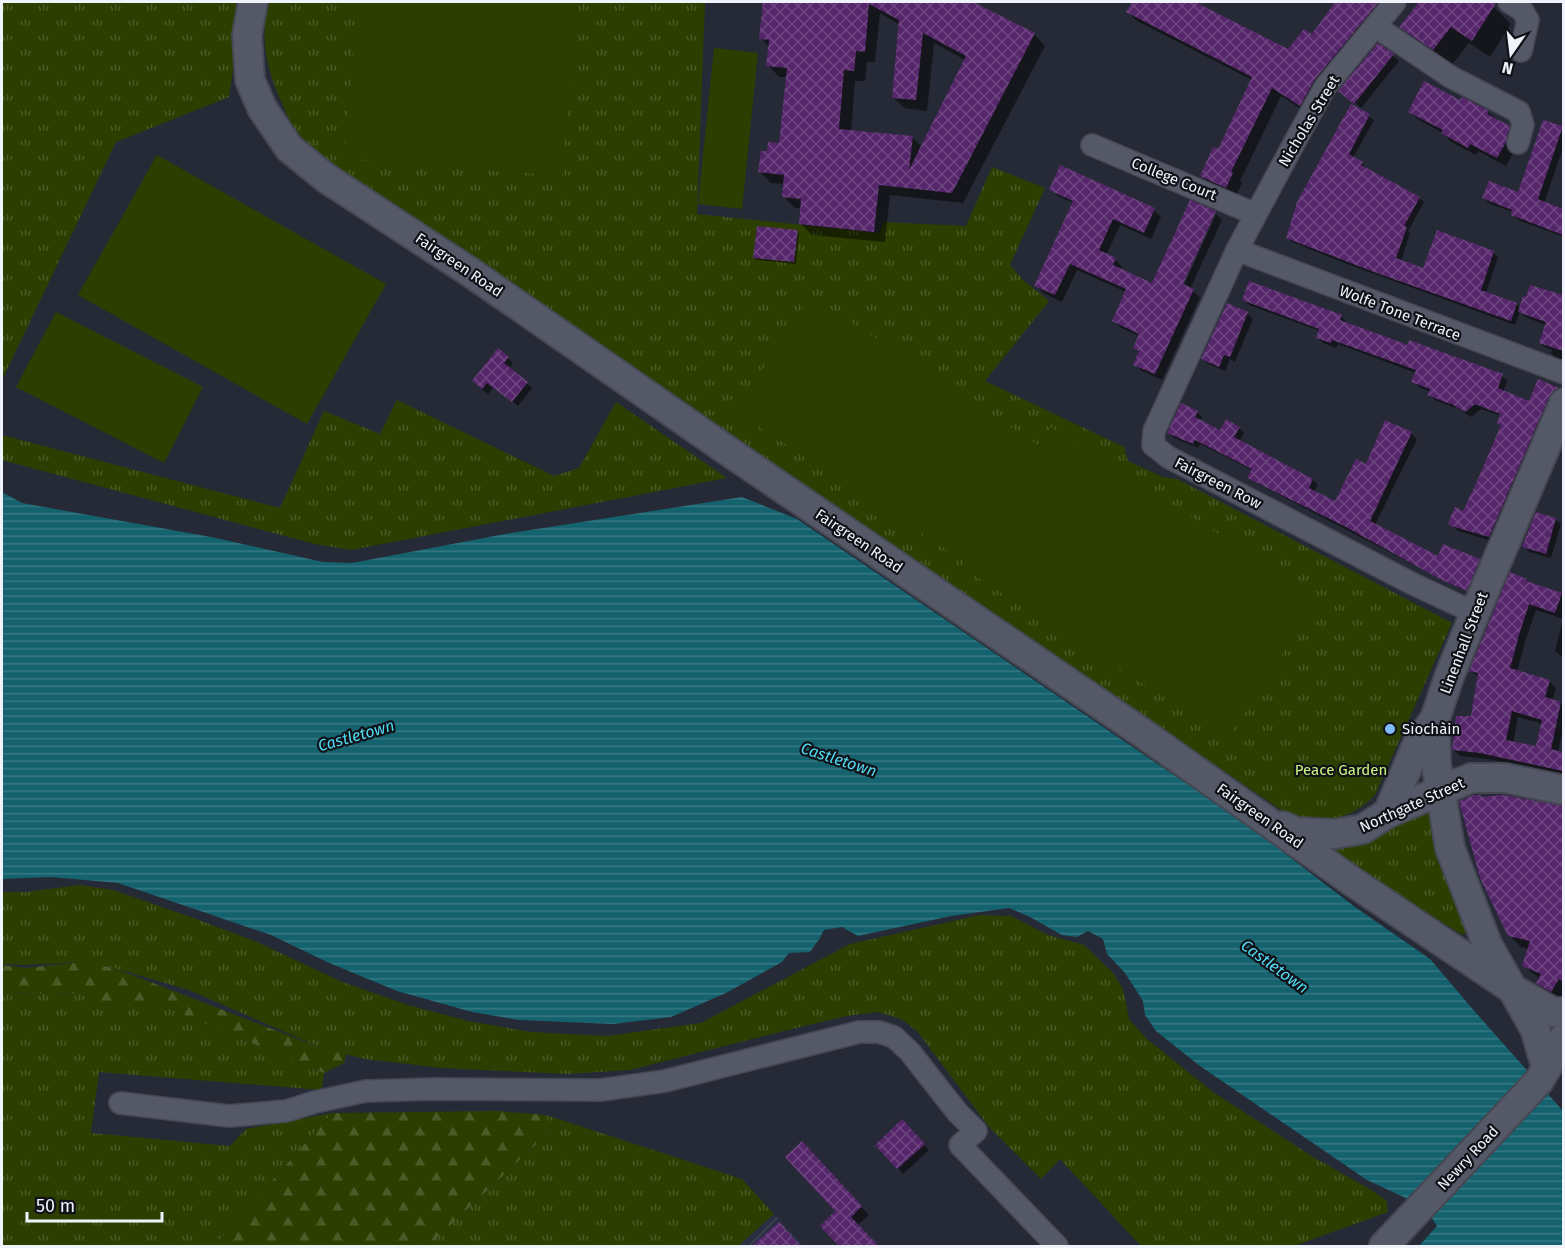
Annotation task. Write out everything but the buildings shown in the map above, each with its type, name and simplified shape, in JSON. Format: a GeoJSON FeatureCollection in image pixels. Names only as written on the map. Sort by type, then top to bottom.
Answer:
{"type":"FeatureCollection","features":[{"type":"Feature","properties":{"kind":"main road","name":"Fairgreen Road"},"geometry":{"type":"LineString","coordinates":[[253,2],[247,35],[250,80],[262,108],[289,148],[326,178],[470,272],[1514,990],[1552,1012],[1563,1012]]}},
{"type":"Feature","properties":{"kind":"main road","name":"Linenhall Street"},"geometry":{"type":"LineString","coordinates":[[1514,990],[1487,944],[1450,848],[1436,763],[1435,719],[1449,677],[1563,402]]}},
{"type":"Feature","properties":{"kind":"main road"},"geometry":{"type":"LineString","coordinates":[[1388,813],[1419,740],[1435,719]]}},
{"type":"Feature","properties":{"kind":"main road","name":"Northgate Street"},"geometry":{"type":"LineString","coordinates":[[1262,817],[1296,832],[1335,834],[1363,829],[1388,813],[1472,778],[1505,777],[1563,790]]}},
{"type":"Feature","properties":{"kind":"main road"},"geometry":{"type":"LineString","coordinates":[[1514,990],[1535,1029],[1543,1073]]}},
{"type":"Feature","properties":{"kind":"main road","name":"Newry Road"},"geometry":{"type":"LineString","coordinates":[[1384,1246],[1405,1226],[1543,1073],[1563,1041]]}},
{"type":"Feature","properties":{"kind":"street","name":"Nicholas Street"},"geometry":{"type":"LineString","coordinates":[[1237,250],[1325,87],[1395,2]]}},
{"type":"Feature","properties":{"kind":"street"},"geometry":{"type":"LineString","coordinates":[[1509,2],[1522,10],[1528,20],[1521,51]]}},
{"type":"Feature","properties":{"kind":"street"},"geometry":{"type":"LineString","coordinates":[[1375,26],[1451,77],[1519,112],[1523,125],[1518,143]]}},
{"type":"Feature","properties":{"kind":"street","name":"College Court"},"geometry":{"type":"LineString","coordinates":[[1092,145],[1256,214]]}},
{"type":"Feature","properties":{"kind":"street","name":"Wolfe Tone Terrace"},"geometry":{"type":"LineString","coordinates":[[1237,250],[1563,373]]}},
{"type":"Feature","properties":{"kind":"street","name":"Fairgreen Row"},"geometry":{"type":"LineString","coordinates":[[1237,250],[1154,431],[1153,445],[1178,463],[1413,584],[1475,613]]}},
{"type":"Feature","properties":{"kind":"street"},"geometry":{"type":"LineString","coordinates":[[120,1103],[229,1116],[285,1111],[366,1091],[601,1090],[665,1081],[859,1032],[879,1032],[894,1036],[910,1052],[957,1112],[976,1131],[960,1145],[1057,1246]]}},
{"type":"Feature","properties":{"kind":"shaded area"},"geometry":{"type":"Polygon","coordinates":[[[774,1214],[804,1246],[738,1246],[774,1214]]]}},
{"type":"Feature","properties":{"kind":"green space"},"geometry":{"type":"Polygon","coordinates":[[[2,2],[243,2],[229,97],[116,142],[2,380],[2,2]]]}},
{"type":"Feature","properties":{"kind":"green space","name":"Peace Garden"},"geometry":{"type":"Polygon","coordinates":[[[268,2],[705,2],[697,214],[879,233],[884,222],[966,226],[992,167],[1045,188],[1010,265],[1023,280],[1049,301],[985,381],[1124,447],[1128,461],[1163,477],[1177,479],[1452,623],[1375,795],[1357,810],[1336,818],[1314,820],[1290,816],[313,151],[291,124],[272,79],[265,42],[268,2]]]}},
{"type":"Feature","properties":{"kind":"green space"},"geometry":{"type":"Polygon","coordinates":[[[357,2],[577,2],[562,176],[344,158],[357,2]]]}},
{"type":"Feature","properties":{"kind":"green space"},"geometry":{"type":"Polygon","coordinates":[[[714,48],[758,53],[742,209],[698,204],[714,48]]]}},
{"type":"Feature","properties":{"kind":"green space"},"geometry":{"type":"Polygon","coordinates":[[[157,155],[386,284],[307,424],[78,295],[157,155]]]}},
{"type":"Feature","properties":{"kind":"green space"},"geometry":{"type":"Polygon","coordinates":[[[811,296],[1038,445],[1051,427],[1318,598],[1228,738],[961,567],[964,561],[735,411],[811,296]]]}},
{"type":"Feature","properties":{"kind":"green space"},"geometry":{"type":"Polygon","coordinates":[[[56,312],[203,387],[164,463],[16,387],[56,312]]]}},
{"type":"Feature","properties":{"kind":"green space"},"geometry":{"type":"Polygon","coordinates":[[[397,400],[554,476],[579,468],[616,402],[727,478],[351,550],[315,544],[2,460],[2,435],[280,508],[324,411],[380,434],[397,400]]]}},
{"type":"Feature","properties":{"kind":"green space"},"geometry":{"type":"Polygon","coordinates":[[[1426,810],[1430,816],[1442,867],[1465,926],[1466,932],[1463,935],[1308,842],[1426,810]]]}},
{"type":"Feature","properties":{"kind":"green space"},"geometry":{"type":"Polygon","coordinates":[[[79,885],[113,890],[185,915],[255,941],[342,982],[408,1005],[468,1021],[531,1032],[607,1036],[701,1023],[850,944],[980,915],[1011,916],[1048,935],[1084,945],[1113,973],[1123,989],[1129,1019],[1147,1039],[1213,1092],[1313,1157],[1387,1201],[1388,1212],[1294,1246],[1141,1246],[1060,1159],[1041,1179],[990,1128],[917,1031],[901,1019],[878,1012],[847,1016],[630,1070],[568,1074],[442,1068],[365,1059],[324,1049],[189,990],[114,968],[80,962],[2,964],[2,892],[26,892],[79,885]]]}},
{"type":"Feature","properties":{"kind":"green space"},"geometry":{"type":"Polygon","coordinates":[[[80,962],[114,968],[324,1049],[346,1054],[344,1063],[324,1073],[153,1002],[103,1006],[85,994],[2,992],[2,965],[26,968],[80,962]]]}},
{"type":"Feature","properties":{"kind":"green space"},"geometry":{"type":"Polygon","coordinates":[[[2,992],[85,994],[103,1006],[153,1002],[324,1073],[322,1090],[99,1072],[91,1133],[230,1146],[246,1129],[332,1113],[214,1246],[2,1246],[2,992]]]}},
{"type":"Feature","properties":{"kind":"green space"},"geometry":{"type":"Polygon","coordinates":[[[497,1111],[546,1115],[550,1131],[428,1246],[214,1246],[332,1113],[497,1111]]]}},
{"type":"Feature","properties":{"kind":"green space"},"geometry":{"type":"Polygon","coordinates":[[[546,1115],[742,1179],[774,1214],[738,1246],[428,1246],[550,1131],[546,1115]]]}},
{"type":"Feature","properties":{"kind":"water","name":"Castletown"},"geometry":{"type":"Polygon","coordinates":[[[2,492],[22,503],[211,537],[323,562],[352,563],[505,534],[742,497],[797,519],[1249,826],[1355,907],[1430,959],[1563,1111],[1563,1246],[1419,1246],[1437,1226],[1425,1207],[1367,1180],[1200,1066],[1156,1031],[1145,1015],[1143,1001],[1125,973],[1107,954],[1103,939],[1088,931],[1077,937],[1062,935],[1009,908],[951,916],[858,936],[842,927],[824,930],[810,952],[789,953],[782,962],[726,993],[671,1017],[613,1024],[519,1020],[472,1012],[397,991],[327,962],[271,935],[118,883],[51,877],[2,879],[2,492]]]}},
{"type":"Feature","properties":{"kind":"place","name":"Sìochàin"},"geometry":{"type":"Point","coordinates":[1390,729]}}]}
